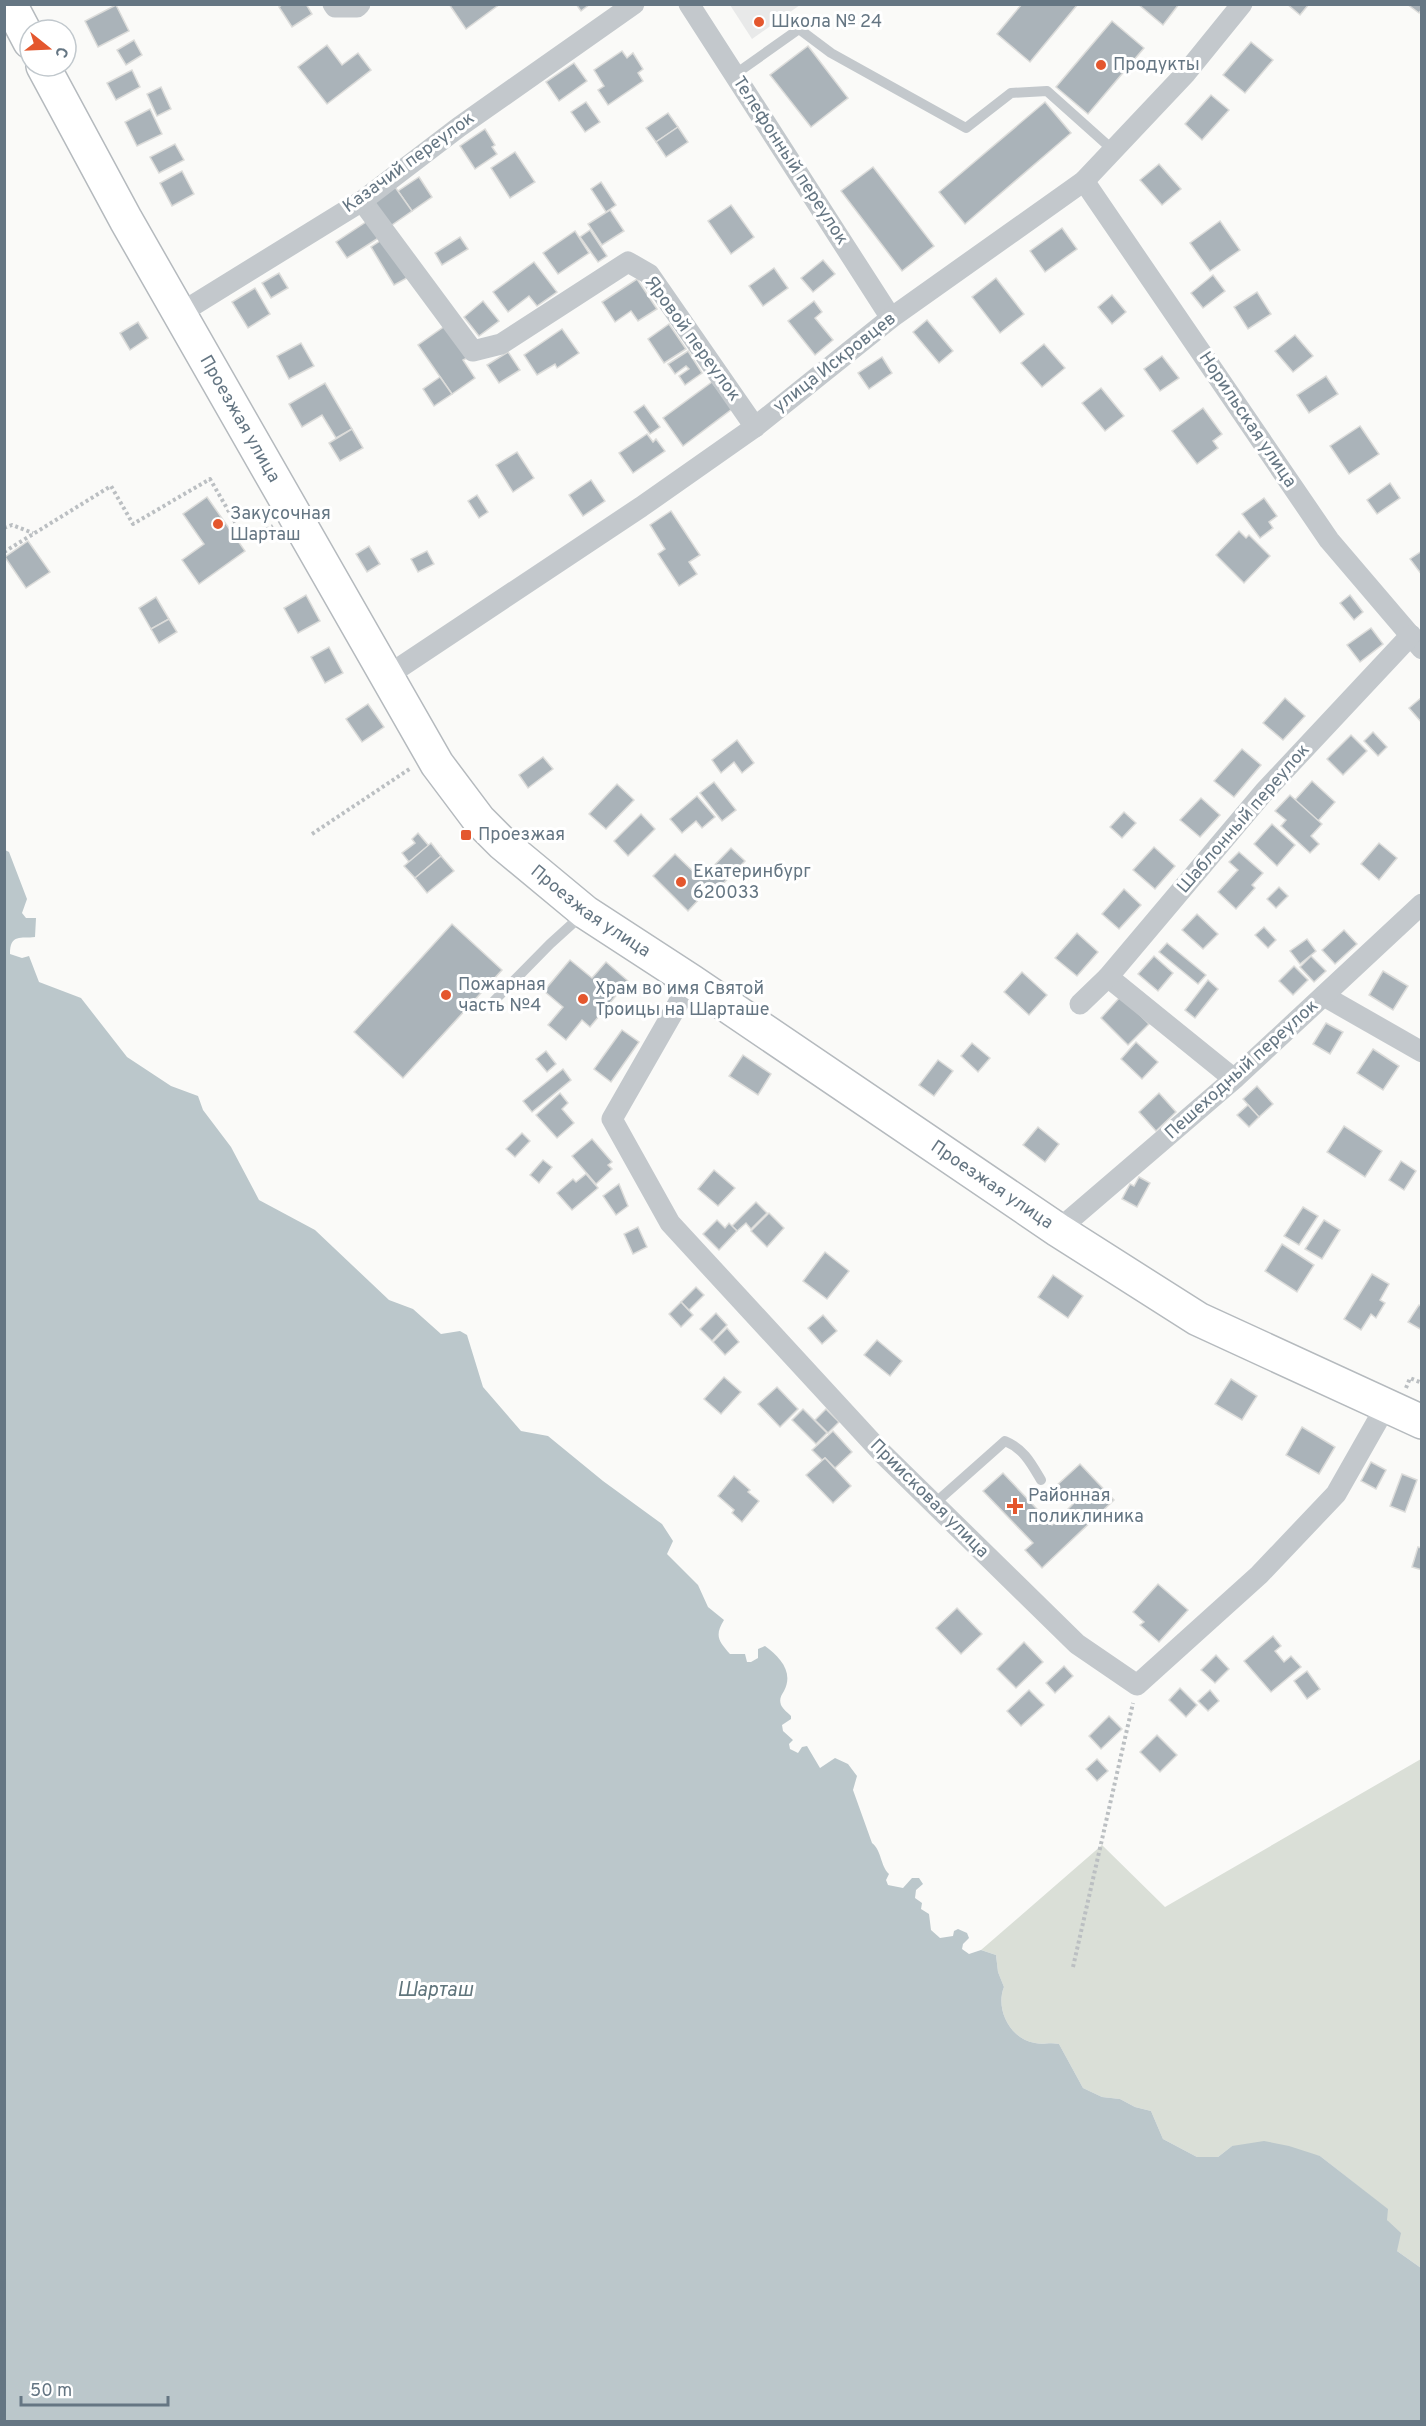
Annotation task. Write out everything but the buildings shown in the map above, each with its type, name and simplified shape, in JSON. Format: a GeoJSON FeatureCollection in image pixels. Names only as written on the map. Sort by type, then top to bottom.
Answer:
{"type":"FeatureCollection","features":[{"type":"Feature","properties":{"kind":"main road"},"geometry":{"type":"LineString","coordinates":[[10,4],[18,19]]}},
{"type":"Feature","properties":{"kind":"main road","name":"Проезжая улица"},"geometry":{"type":"LineString","coordinates":[[50,78],[179,314],[437,764],[479,820],[503,844],[585,912],[691,981],[1058,1230],[1198,1319],[1422,1422]]}},
{"type":"Feature","properties":{"kind":"street"},"geometry":{"type":"LineString","coordinates":[[334,6],[357,7],[360,4]]}},
{"type":"Feature","properties":{"kind":"street","name":"Казачий переулок"},"geometry":{"type":"LineString","coordinates":[[179,314],[362,201],[459,127],[634,4]]}},
{"type":"Feature","properties":{"kind":"street","name":"Телефонный переулок"},"geometry":{"type":"LineString","coordinates":[[689,4],[891,318]]}},
{"type":"Feature","properties":{"kind":"street","name":"улица Искровцев"},"geometry":{"type":"LineString","coordinates":[[387,676],[641,507],[755,427],[891,318],[1084,182],[1186,73],[1242,4]]}},
{"type":"Feature","properties":{"kind":"street","name":"Норильская улица"},"geometry":{"type":"LineString","coordinates":[[1084,182],[1329,540],[1416,642]]}},
{"type":"Feature","properties":{"kind":"street","name":"Яровой переулок"},"geometry":{"type":"LineString","coordinates":[[362,201],[473,351],[501,344],[628,262],[649,274],[755,427]]}},
{"type":"Feature","properties":{"kind":"street","name":"Шаблонный переулок"},"geometry":{"type":"LineString","coordinates":[[1080,1004],[1108,977],[1264,792],[1416,642]]}},
{"type":"Feature","properties":{"kind":"street","name":"Пешеходный переулок"},"geometry":{"type":"LineString","coordinates":[[1058,1230],[1234,1079],[1422,904]]}},
{"type":"Feature","properties":{"kind":"street"},"geometry":{"type":"LineString","coordinates":[[1108,977],[1234,1079]]}},
{"type":"Feature","properties":{"kind":"street","name":"Приисковая улица"},"geometry":{"type":"LineString","coordinates":[[691,981],[612,1119],[670,1223],[882,1453],[1077,1644],[1137,1685]]}},
{"type":"Feature","properties":{"kind":"street"},"geometry":{"type":"LineString","coordinates":[[1324,996],[1422,1052]]}},
{"type":"Feature","properties":{"kind":"street"},"geometry":{"type":"LineString","coordinates":[[1137,1685],[1259,1575],[1336,1494],[1386,1406]]}},
{"type":"Feature","properties":{"kind":"lane"},"geometry":{"type":"LineString","coordinates":[[734,75],[799,29],[831,52],[966,128],[1011,93],[1047,91],[1113,150]]}},
{"type":"Feature","properties":{"kind":"lane"},"geometry":{"type":"LineString","coordinates":[[494,1000],[585,912]]}},
{"type":"Feature","properties":{"kind":"lane"},"geometry":{"type":"LineString","coordinates":[[934,1504],[1005,1441],[1018,1447],[1030,1460],[1041,1480]]}},
{"type":"Feature","properties":{"kind":"path"},"geometry":{"type":"LineString","coordinates":[[4,552],[111,486],[133,524],[210,479],[246,541],[279,522]]}},
{"type":"Feature","properties":{"kind":"path"},"geometry":{"type":"LineString","coordinates":[[4,528],[12,525],[34,533]]}},
{"type":"Feature","properties":{"kind":"path"},"geometry":{"type":"LineString","coordinates":[[312,834],[420,762]]}},
{"type":"Feature","properties":{"kind":"path"},"geometry":{"type":"LineString","coordinates":[[1073,1967],[1137,1685]]}},
{"type":"Feature","properties":{"kind":"shaded area","name":"Школа № 24"},"geometry":{"type":"Polygon","coordinates":[[[730,5],[800,5],[752,39],[730,5]]]}},
{"type":"Feature","properties":{"kind":"shaded area"},"geometry":{"type":"Polygon","coordinates":[[[1421,1759],[1421,2268],[1397,2251],[1387,2220],[1387,2209],[1320,2156],[1232,2146],[1218,2157],[1197,2157],[1163,2139],[1151,2111],[1135,2107],[1120,2099],[1102,2097],[1083,2088],[1059,2044],[1038,2044],[1018,2036],[1012,2029],[1003,2013],[1004,1987],[998,1972],[996,1955],[981,1950],[1102,1845],[1165,1907],[1421,1759]]]}},
{"type":"Feature","properties":{"kind":"water","name":"Шарташ"},"geometry":{"type":"Polygon","coordinates":[[[5,850],[9,852],[27,899],[22,913],[26,918],[36,918],[35,937],[14,940],[10,947],[10,954],[22,958],[29,956],[39,982],[81,998],[127,1057],[171,1086],[198,1096],[203,1110],[231,1147],[259,1200],[315,1230],[389,1300],[413,1309],[441,1334],[460,1331],[467,1335],[483,1387],[521,1431],[548,1436],[603,1481],[662,1524],[673,1541],[667,1554],[698,1585],[708,1607],[724,1620],[719,1630],[719,1638],[730,1654],[745,1654],[747,1662],[751,1662],[758,1658],[758,1649],[765,1646],[784,1666],[787,1684],[780,1701],[791,1716],[791,1719],[782,1725],[783,1731],[793,1740],[789,1744],[790,1749],[798,1753],[802,1747],[807,1746],[820,1768],[835,1758],[848,1764],[857,1776],[853,1790],[872,1843],[878,1850],[889,1874],[886,1880],[888,1885],[903,1888],[912,1878],[919,1878],[923,1884],[916,1890],[915,1898],[922,1903],[921,1909],[929,1914],[931,1930],[940,1938],[953,1936],[954,1931],[958,1929],[967,1933],[969,1938],[963,1944],[962,1949],[969,1954],[981,1950],[996,1955],[998,1972],[1004,1987],[1003,2013],[1018,2036],[1038,2044],[1059,2044],[1083,2088],[1102,2097],[1120,2099],[1135,2107],[1151,2111],[1163,2139],[1197,2157],[1218,2157],[1232,2146],[1264,2141],[1289,2146],[1320,2156],[1388,2209],[1387,2220],[1401,2233],[1397,2251],[1421,2268],[1421,2421],[5,2421],[5,850]]]}},
{"type":"Feature","properties":{"kind":"place","name":"Школа № 24"},"geometry":{"type":"Point","coordinates":[759,22]}},
{"type":"Feature","properties":{"kind":"place","name":"Продукты"},"geometry":{"type":"Point","coordinates":[1101,65]}},
{"type":"Feature","properties":{"kind":"place","name":"Закусочная Шарташ"},"geometry":{"type":"Point","coordinates":[218,524]}},
{"type":"Feature","properties":{"kind":"place","name":"Проезжая"},"geometry":{"type":"Point","coordinates":[466,835]}},
{"type":"Feature","properties":{"kind":"place","name":"Екатеринбург 620033"},"geometry":{"type":"Point","coordinates":[681,882]}},
{"type":"Feature","properties":{"kind":"place","name":"Пожарная часть №4"},"geometry":{"type":"Point","coordinates":[446,995]}},
{"type":"Feature","properties":{"kind":"place","name":"Храм во имя Святой Троицы на Шарташе"},"geometry":{"type":"Point","coordinates":[583,999]}},
{"type":"Feature","properties":{"kind":"place","name":"Районная поликлиника"},"geometry":{"type":"Point","coordinates":[1015,1506]}}]}
